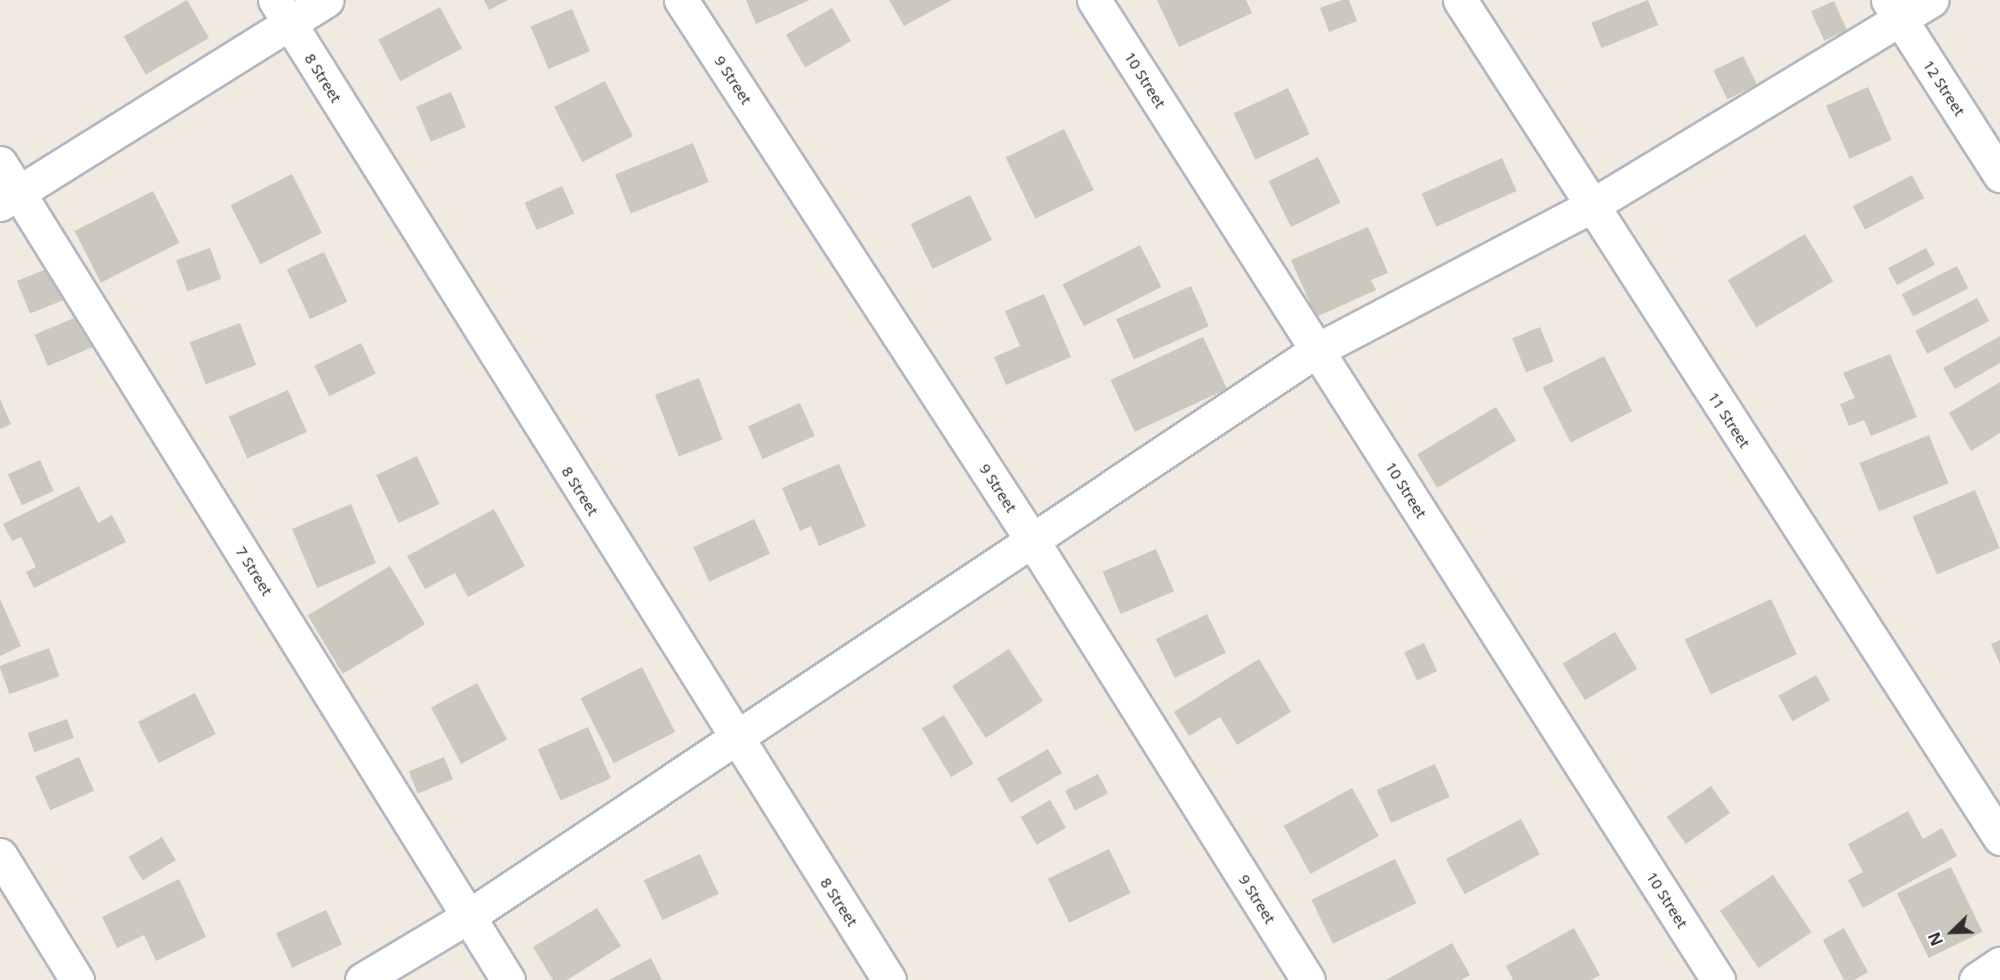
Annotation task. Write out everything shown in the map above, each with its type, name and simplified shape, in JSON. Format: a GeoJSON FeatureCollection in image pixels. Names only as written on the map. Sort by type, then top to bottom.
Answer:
{"type":"FeatureCollection","features":[{"type":"Feature","properties":{"kind":"street"},"geometry":{"type":"LineString","coordinates":[[9,198],[282,12],[326,0]]}},
{"type":"Feature","properties":{"kind":"street","name":"9 Street"},"geometry":{"type":"LineString","coordinates":[[681,0],[1032,540],[1308,980]]}},
{"type":"Feature","properties":{"kind":"street","name":"10 Street"},"geometry":{"type":"LineString","coordinates":[[1094,0],[1718,980]]}},
{"type":"Feature","properties":{"kind":"street","name":"11 Street"},"geometry":{"type":"LineString","coordinates":[[1460,0],[2000,838]]}},
{"type":"Feature","properties":{"kind":"street"},"geometry":{"type":"LineString","coordinates":[[362,980],[469,916],[1317,350],[1591,206],[1895,11],[1931,0]]}},
{"type":"Feature","properties":{"kind":"street","name":"12 Street"},"geometry":{"type":"LineString","coordinates":[[1895,11],[2000,175]]}},
{"type":"Feature","properties":{"kind":"street","name":"8 Street"},"geometry":{"type":"LineString","coordinates":[[282,12],[733,739],[889,980]]}},
{"type":"Feature","properties":{"kind":"street","name":"7 Street"},"geometry":{"type":"LineString","coordinates":[[0,163],[9,198],[508,980]]}},
{"type":"Feature","properties":{"kind":"street"},"geometry":{"type":"LineString","coordinates":[[0,855],[77,980]]}},
{"type":"Feature","properties":{"kind":"street"},"geometry":{"type":"LineString","coordinates":[[1976,980],[2000,964]]}},
{"type":"Feature","properties":{"kind":"building"},"geometry":{"type":"Polygon","coordinates":[[[187,0],[209,38],[146,75],[124,36],[187,0]]]}},
{"type":"Feature","properties":{"kind":"building"},"geometry":{"type":"Polygon","coordinates":[[[484,0],[508,0],[489,10],[484,0]]]}},
{"type":"Feature","properties":{"kind":"building"},"geometry":{"type":"Polygon","coordinates":[[[746,0],[810,0],[756,24],[746,0]]]}},
{"type":"Feature","properties":{"kind":"building"},"geometry":{"type":"Polygon","coordinates":[[[889,0],[952,0],[904,26],[889,0]]]}},
{"type":"Feature","properties":{"kind":"building"},"geometry":{"type":"Polygon","coordinates":[[[1157,0],[1246,0],[1252,13],[1179,47],[1157,0]]]}},
{"type":"Feature","properties":{"kind":"building"},"geometry":{"type":"Polygon","coordinates":[[[1342,0],[1349,0],[1357,21],[1329,32],[1320,8],[1342,0]]]}},
{"type":"Feature","properties":{"kind":"building"},"geometry":{"type":"Polygon","coordinates":[[[1648,0],[1658,25],[1602,48],[1591,23],[1648,0]]]}},
{"type":"Feature","properties":{"kind":"building"},"geometry":{"type":"Polygon","coordinates":[[[1834,1],[1847,30],[1824,40],[1811,11],[1834,1]]]}},
{"type":"Feature","properties":{"kind":"building"},"geometry":{"type":"Polygon","coordinates":[[[440,7],[462,48],[400,81],[378,40],[440,7]]]}},
{"type":"Feature","properties":{"kind":"building"},"geometry":{"type":"Polygon","coordinates":[[[832,8],[851,41],[805,67],[786,34],[832,8]]]}},
{"type":"Feature","properties":{"kind":"building"},"geometry":{"type":"Polygon","coordinates":[[[572,9],[590,51],[549,69],[531,27],[572,9]]]}},
{"type":"Feature","properties":{"kind":"building"},"geometry":{"type":"Polygon","coordinates":[[[1743,56],[1757,85],[1727,99],[1713,70],[1743,56]]]}},
{"type":"Feature","properties":{"kind":"building"},"geometry":{"type":"Polygon","coordinates":[[[605,81],[633,136],[582,162],[554,107],[605,81]]]}},
{"type":"Feature","properties":{"kind":"building"},"geometry":{"type":"Polygon","coordinates":[[[1868,87],[1892,140],[1850,159],[1826,106],[1868,87]]]}},
{"type":"Feature","properties":{"kind":"building"},"geometry":{"type":"Polygon","coordinates":[[[1288,88],[1310,134],[1255,160],[1234,113],[1288,88]]]}},
{"type":"Feature","properties":{"kind":"building"},"geometry":{"type":"Polygon","coordinates":[[[451,92],[466,127],[431,142],[416,107],[451,92]]]}},
{"type":"Feature","properties":{"kind":"building"},"geometry":{"type":"Polygon","coordinates":[[[1064,129],[1094,190],[1035,219],[1006,157],[1064,129]]]}},
{"type":"Feature","properties":{"kind":"building"},"geometry":{"type":"Polygon","coordinates":[[[693,143],[709,182],[631,213],[615,174],[693,143]]]}},
{"type":"Feature","properties":{"kind":"building"},"geometry":{"type":"Polygon","coordinates":[[[1318,157],[1340,203],[1291,227],[1269,181],[1318,157]]]}},
{"type":"Feature","properties":{"kind":"building"},"geometry":{"type":"Polygon","coordinates":[[[1502,158],[1517,191],[1436,227],[1422,194],[1502,158]]]}},
{"type":"Feature","properties":{"kind":"building"},"geometry":{"type":"Polygon","coordinates":[[[292,174],[322,233],[260,264],[231,205],[292,174]]]}},
{"type":"Feature","properties":{"kind":"building"},"geometry":{"type":"Polygon","coordinates":[[[1912,175],[1924,198],[1865,229],[1853,206],[1912,175]]]}},
{"type":"Feature","properties":{"kind":"building"},"geometry":{"type":"Polygon","coordinates":[[[562,186],[574,213],[537,230],[525,203],[562,186]]]}},
{"type":"Feature","properties":{"kind":"building"},"geometry":{"type":"Polygon","coordinates":[[[153,191],[179,243],[101,283],[75,231],[153,191]]]}},
{"type":"Feature","properties":{"kind":"building"},"geometry":{"type":"Polygon","coordinates":[[[970,195],[992,240],[933,269],[911,224],[970,195]]]}},
{"type":"Feature","properties":{"kind":"building"},"geometry":{"type":"Polygon","coordinates":[[[1368,227],[1388,273],[1371,280],[1376,290],[1316,317],[1291,260],[1368,227]]]}},
{"type":"Feature","properties":{"kind":"building"},"geometry":{"type":"Polygon","coordinates":[[[1805,234],[1833,281],[1756,327],[1728,280],[1805,234]]]}},
{"type":"Feature","properties":{"kind":"building"},"geometry":{"type":"Polygon","coordinates":[[[1140,245],[1161,287],[1084,326],[1062,284],[1140,245]]]}},
{"type":"Feature","properties":{"kind":"building"},"geometry":{"type":"Polygon","coordinates":[[[210,248],[221,279],[187,291],[176,260],[210,248]]]}},
{"type":"Feature","properties":{"kind":"building"},"geometry":{"type":"Polygon","coordinates":[[[1926,248],[1935,265],[1897,285],[1888,268],[1926,248]]]}},
{"type":"Feature","properties":{"kind":"building"},"geometry":{"type":"Polygon","coordinates":[[[324,252],[347,302],[310,319],[287,269],[324,252]]]}},
{"type":"Feature","properties":{"kind":"building"},"geometry":{"type":"Polygon","coordinates":[[[54,266],[67,298],[30,313],[17,281],[54,266]]]}},
{"type":"Feature","properties":{"kind":"building"},"geometry":{"type":"Polygon","coordinates":[[[1957,266],[1968,288],[1913,316],[1902,294],[1957,266]]]}},
{"type":"Feature","properties":{"kind":"building"},"geometry":{"type":"Polygon","coordinates":[[[1191,286],[1209,326],[1134,360],[1116,319],[1191,286]]]}},
{"type":"Feature","properties":{"kind":"building"},"geometry":{"type":"Polygon","coordinates":[[[1044,294],[1071,357],[1006,385],[994,357],[1020,346],[1005,311],[1044,294]]]}},
{"type":"Feature","properties":{"kind":"building"},"geometry":{"type":"Polygon","coordinates":[[[1977,298],[1989,321],[1927,354],[1915,331],[1977,298]]]}},
{"type":"Feature","properties":{"kind":"building"},"geometry":{"type":"Polygon","coordinates":[[[88,312],[101,343],[48,366],[35,335],[88,312]]]}},
{"type":"Feature","properties":{"kind":"building"},"geometry":{"type":"Polygon","coordinates":[[[240,323],[256,365],[206,384],[190,342],[240,323]]]}},
{"type":"Feature","properties":{"kind":"building"},"geometry":{"type":"Polygon","coordinates":[[[1540,327],[1554,361],[1526,373],[1512,338],[1540,327]]]}},
{"type":"Feature","properties":{"kind":"building"},"geometry":{"type":"Polygon","coordinates":[[[2000,336],[2000,363],[1955,389],[1943,368],[2000,336]]]}},
{"type":"Feature","properties":{"kind":"building"},"geometry":{"type":"Polygon","coordinates":[[[1203,337],[1227,389],[1135,432],[1111,380],[1203,337]]]}},
{"type":"Feature","properties":{"kind":"building"},"geometry":{"type":"Polygon","coordinates":[[[361,343],[376,374],[329,396],[314,366],[361,343]]]}},
{"type":"Feature","properties":{"kind":"building"},"geometry":{"type":"Polygon","coordinates":[[[1890,354],[1917,417],[1871,436],[1864,420],[1849,426],[1840,404],[1855,398],[1843,373],[1890,354]]]}},
{"type":"Feature","properties":{"kind":"building"},"geometry":{"type":"Polygon","coordinates":[[[1604,356],[1632,411],[1571,443],[1543,387],[1604,356]]]}},
{"type":"Feature","properties":{"kind":"building"},"geometry":{"type":"Polygon","coordinates":[[[699,378],[723,440],[679,456],[655,395],[699,378]]]}},
{"type":"Feature","properties":{"kind":"building"},"geometry":{"type":"Polygon","coordinates":[[[2000,382],[2000,433],[1971,451],[1949,413],[2000,382]]]}},
{"type":"Feature","properties":{"kind":"building"},"geometry":{"type":"Polygon","coordinates":[[[288,390],[307,432],[247,458],[229,416],[288,390]]]}},
{"type":"Feature","properties":{"kind":"building"},"geometry":{"type":"Polygon","coordinates":[[[0,399],[11,424],[0,429],[0,399]]]}},
{"type":"Feature","properties":{"kind":"building"},"geometry":{"type":"Polygon","coordinates":[[[800,403],[815,436],[763,459],[748,426],[800,403]]]}},
{"type":"Feature","properties":{"kind":"building"},"geometry":{"type":"Polygon","coordinates":[[[1496,407],[1516,440],[1437,488],[1417,454],[1496,407]]]}},
{"type":"Feature","properties":{"kind":"building"},"geometry":{"type":"Polygon","coordinates":[[[1929,435],[1948,483],[1879,511],[1859,463],[1929,435]]]}},
{"type":"Feature","properties":{"kind":"building"},"geometry":{"type":"Polygon","coordinates":[[[417,456],[439,504],[399,523],[376,475],[417,456]]]}},
{"type":"Feature","properties":{"kind":"building"},"geometry":{"type":"Polygon","coordinates":[[[40,460],[54,491],[22,505],[8,474],[40,460]]]}},
{"type":"Feature","properties":{"kind":"building"},"geometry":{"type":"Polygon","coordinates":[[[839,464],[866,526],[819,546],[811,526],[800,531],[782,488],[839,464]]]}},
{"type":"Feature","properties":{"kind":"building"},"geometry":{"type":"Polygon","coordinates":[[[79,486],[98,523],[112,515],[126,542],[34,588],[26,572],[36,567],[21,537],[12,541],[3,524],[79,486]]]}},
{"type":"Feature","properties":{"kind":"building"},"geometry":{"type":"Polygon","coordinates":[[[1975,490],[2000,548],[1937,575],[1912,517],[1975,490]]]}},
{"type":"Feature","properties":{"kind":"building"},"geometry":{"type":"Polygon","coordinates":[[[351,504],[376,563],[317,588],[292,529],[351,504]]]}},
{"type":"Feature","properties":{"kind":"building"},"geometry":{"type":"Polygon","coordinates":[[[494,509],[525,566],[468,597],[455,573],[425,589],[407,556],[494,509]]]}},
{"type":"Feature","properties":{"kind":"building"},"geometry":{"type":"Polygon","coordinates":[[[754,519],[770,553],[709,582],[693,547],[754,519]]]}},
{"type":"Feature","properties":{"kind":"building"},"geometry":{"type":"Polygon","coordinates":[[[1156,549],[1174,591],[1121,614],[1103,572],[1156,549]]]}},
{"type":"Feature","properties":{"kind":"building"},"geometry":{"type":"Polygon","coordinates":[[[390,566],[425,624],[343,674],[308,615],[390,566]]]}},
{"type":"Feature","properties":{"kind":"building"},"geometry":{"type":"Polygon","coordinates":[[[0,599],[21,646],[0,656],[0,599]]]}},
{"type":"Feature","properties":{"kind":"building"},"geometry":{"type":"Polygon","coordinates":[[[1771,599],[1797,654],[1711,694],[1685,639],[1771,599]]]}},
{"type":"Feature","properties":{"kind":"building"},"geometry":{"type":"Polygon","coordinates":[[[1207,614],[1226,653],[1175,678],[1156,639],[1207,614]]]}},
{"type":"Feature","properties":{"kind":"building"},"geometry":{"type":"Polygon","coordinates":[[[1615,632],[1637,669],[1585,700],[1563,663],[1615,632]]]}},
{"type":"Feature","properties":{"kind":"building"},"geometry":{"type":"Polygon","coordinates":[[[2000,640],[2000,664],[1991,644],[2000,640]]]}},
{"type":"Feature","properties":{"kind":"building"},"geometry":{"type":"Polygon","coordinates":[[[1424,643],[1437,671],[1417,680],[1404,652],[1424,643]]]}},
{"type":"Feature","properties":{"kind":"building"},"geometry":{"type":"Polygon","coordinates":[[[49,648],[59,676],[9,694],[0,666],[49,648]]]}},
{"type":"Feature","properties":{"kind":"building"},"geometry":{"type":"Polygon","coordinates":[[[1009,649],[1043,701],[986,738],[952,686],[1009,649]]]}},
{"type":"Feature","properties":{"kind":"building"},"geometry":{"type":"Polygon","coordinates":[[[1259,659],[1291,712],[1237,745],[1220,717],[1189,736],[1174,712],[1259,659]]]}},
{"type":"Feature","properties":{"kind":"building"},"geometry":{"type":"Polygon","coordinates":[[[642,667],[675,732],[614,763],[581,698],[642,667]]]}},
{"type":"Feature","properties":{"kind":"building"},"geometry":{"type":"Polygon","coordinates":[[[1816,675],[1830,700],[1792,721],[1778,696],[1816,675]]]}},
{"type":"Feature","properties":{"kind":"building"},"geometry":{"type":"Polygon","coordinates":[[[477,683],[507,740],[461,764],[431,707],[477,683]]]}},
{"type":"Feature","properties":{"kind":"building"},"geometry":{"type":"Polygon","coordinates":[[[195,693],[216,734],[159,763],[138,722],[195,693]]]}},
{"type":"Feature","properties":{"kind":"building"},"geometry":{"type":"Polygon","coordinates":[[[944,715],[973,764],[951,777],[922,728],[944,715]]]}},
{"type":"Feature","properties":{"kind":"building"},"geometry":{"type":"Polygon","coordinates":[[[67,719],[74,738],[34,752],[28,733],[67,719]]]}},
{"type":"Feature","properties":{"kind":"building"},"geometry":{"type":"Polygon","coordinates":[[[588,727],[611,778],[561,801],[538,749],[588,727]]]}},
{"type":"Feature","properties":{"kind":"building"},"geometry":{"type":"Polygon","coordinates":[[[1048,749],[1062,773],[1011,803],[997,779],[1048,749]]]}},
{"type":"Feature","properties":{"kind":"building"},"geometry":{"type":"Polygon","coordinates":[[[79,757],[94,791],[50,810],[35,777],[79,757]]]}},
{"type":"Feature","properties":{"kind":"building"},"geometry":{"type":"Polygon","coordinates":[[[444,757],[453,779],[418,793],[409,771],[444,757]]]}},
{"type":"Feature","properties":{"kind":"building"},"geometry":{"type":"Polygon","coordinates":[[[1435,764],[1450,797],[1391,823],[1377,790],[1435,764]]]}},
{"type":"Feature","properties":{"kind":"building"},"geometry":{"type":"Polygon","coordinates":[[[1098,774],[1108,794],[1075,810],[1065,791],[1098,774]]]}},
{"type":"Feature","properties":{"kind":"building"},"geometry":{"type":"Polygon","coordinates":[[[1711,786],[1730,813],[1686,844],[1667,817],[1711,786]]]}},
{"type":"Feature","properties":{"kind":"building"},"geometry":{"type":"Polygon","coordinates":[[[1352,788],[1379,836],[1310,874],[1284,826],[1352,788]]]}},
{"type":"Feature","properties":{"kind":"building"},"geometry":{"type":"Polygon","coordinates":[[[1050,800],[1066,828],[1037,845],[1021,817],[1050,800]]]}},
{"type":"Feature","properties":{"kind":"building"},"geometry":{"type":"Polygon","coordinates":[[[1908,811],[1923,839],[1942,828],[1957,856],[1863,908],[1848,880],[1863,872],[1848,844],[1908,811]]]}},
{"type":"Feature","properties":{"kind":"building"},"geometry":{"type":"Polygon","coordinates":[[[1521,819],[1540,854],[1465,894],[1446,859],[1521,819]]]}},
{"type":"Feature","properties":{"kind":"building"},"geometry":{"type":"Polygon","coordinates":[[[162,837],[176,860],[142,880],[129,857],[162,837]]]}},
{"type":"Feature","properties":{"kind":"building"},"geometry":{"type":"Polygon","coordinates":[[[1109,849],[1130,893],[1069,923],[1048,879],[1109,849]]]}},
{"type":"Feature","properties":{"kind":"building"},"geometry":{"type":"Polygon","coordinates":[[[700,854],[719,894],[662,920],[644,880],[700,854]]]}},
{"type":"Feature","properties":{"kind":"building"},"geometry":{"type":"Polygon","coordinates":[[[1395,859],[1416,903],[1333,944],[1311,900],[1395,859]]]}},
{"type":"Feature","properties":{"kind":"building"},"geometry":{"type":"Polygon","coordinates":[[[1951,867],[1983,932],[1929,958],[1897,893],[1951,867]]]}},
{"type":"Feature","properties":{"kind":"building"},"geometry":{"type":"Polygon","coordinates":[[[1773,875],[1812,932],[1759,968],[1720,911],[1773,875]]]}},
{"type":"Feature","properties":{"kind":"building"},"geometry":{"type":"Polygon","coordinates":[[[179,879],[206,937],[156,961],[144,935],[117,948],[102,917],[179,879]]]}},
{"type":"Feature","properties":{"kind":"building"},"geometry":{"type":"Polygon","coordinates":[[[597,908],[621,946],[567,980],[553,980],[533,947],[597,908]]]}},
{"type":"Feature","properties":{"kind":"building"},"geometry":{"type":"Polygon","coordinates":[[[326,910],[342,944],[292,968],[276,933],[326,910]]]}},
{"type":"Feature","properties":{"kind":"building"},"geometry":{"type":"Polygon","coordinates":[[[1574,928],[1600,975],[1591,980],[1513,980],[1506,966],[1574,928]]]}},
{"type":"Feature","properties":{"kind":"building"},"geometry":{"type":"Polygon","coordinates":[[[1844,928],[1868,972],[1854,980],[1844,980],[1823,940],[1844,928]]]}},
{"type":"Feature","properties":{"kind":"building"},"geometry":{"type":"Polygon","coordinates":[[[1452,943],[1470,975],[1461,980],[1386,980],[1452,943]]]}},
{"type":"Feature","properties":{"kind":"building"},"geometry":{"type":"Polygon","coordinates":[[[651,958],[662,980],[609,980],[651,958]]]}}]}
